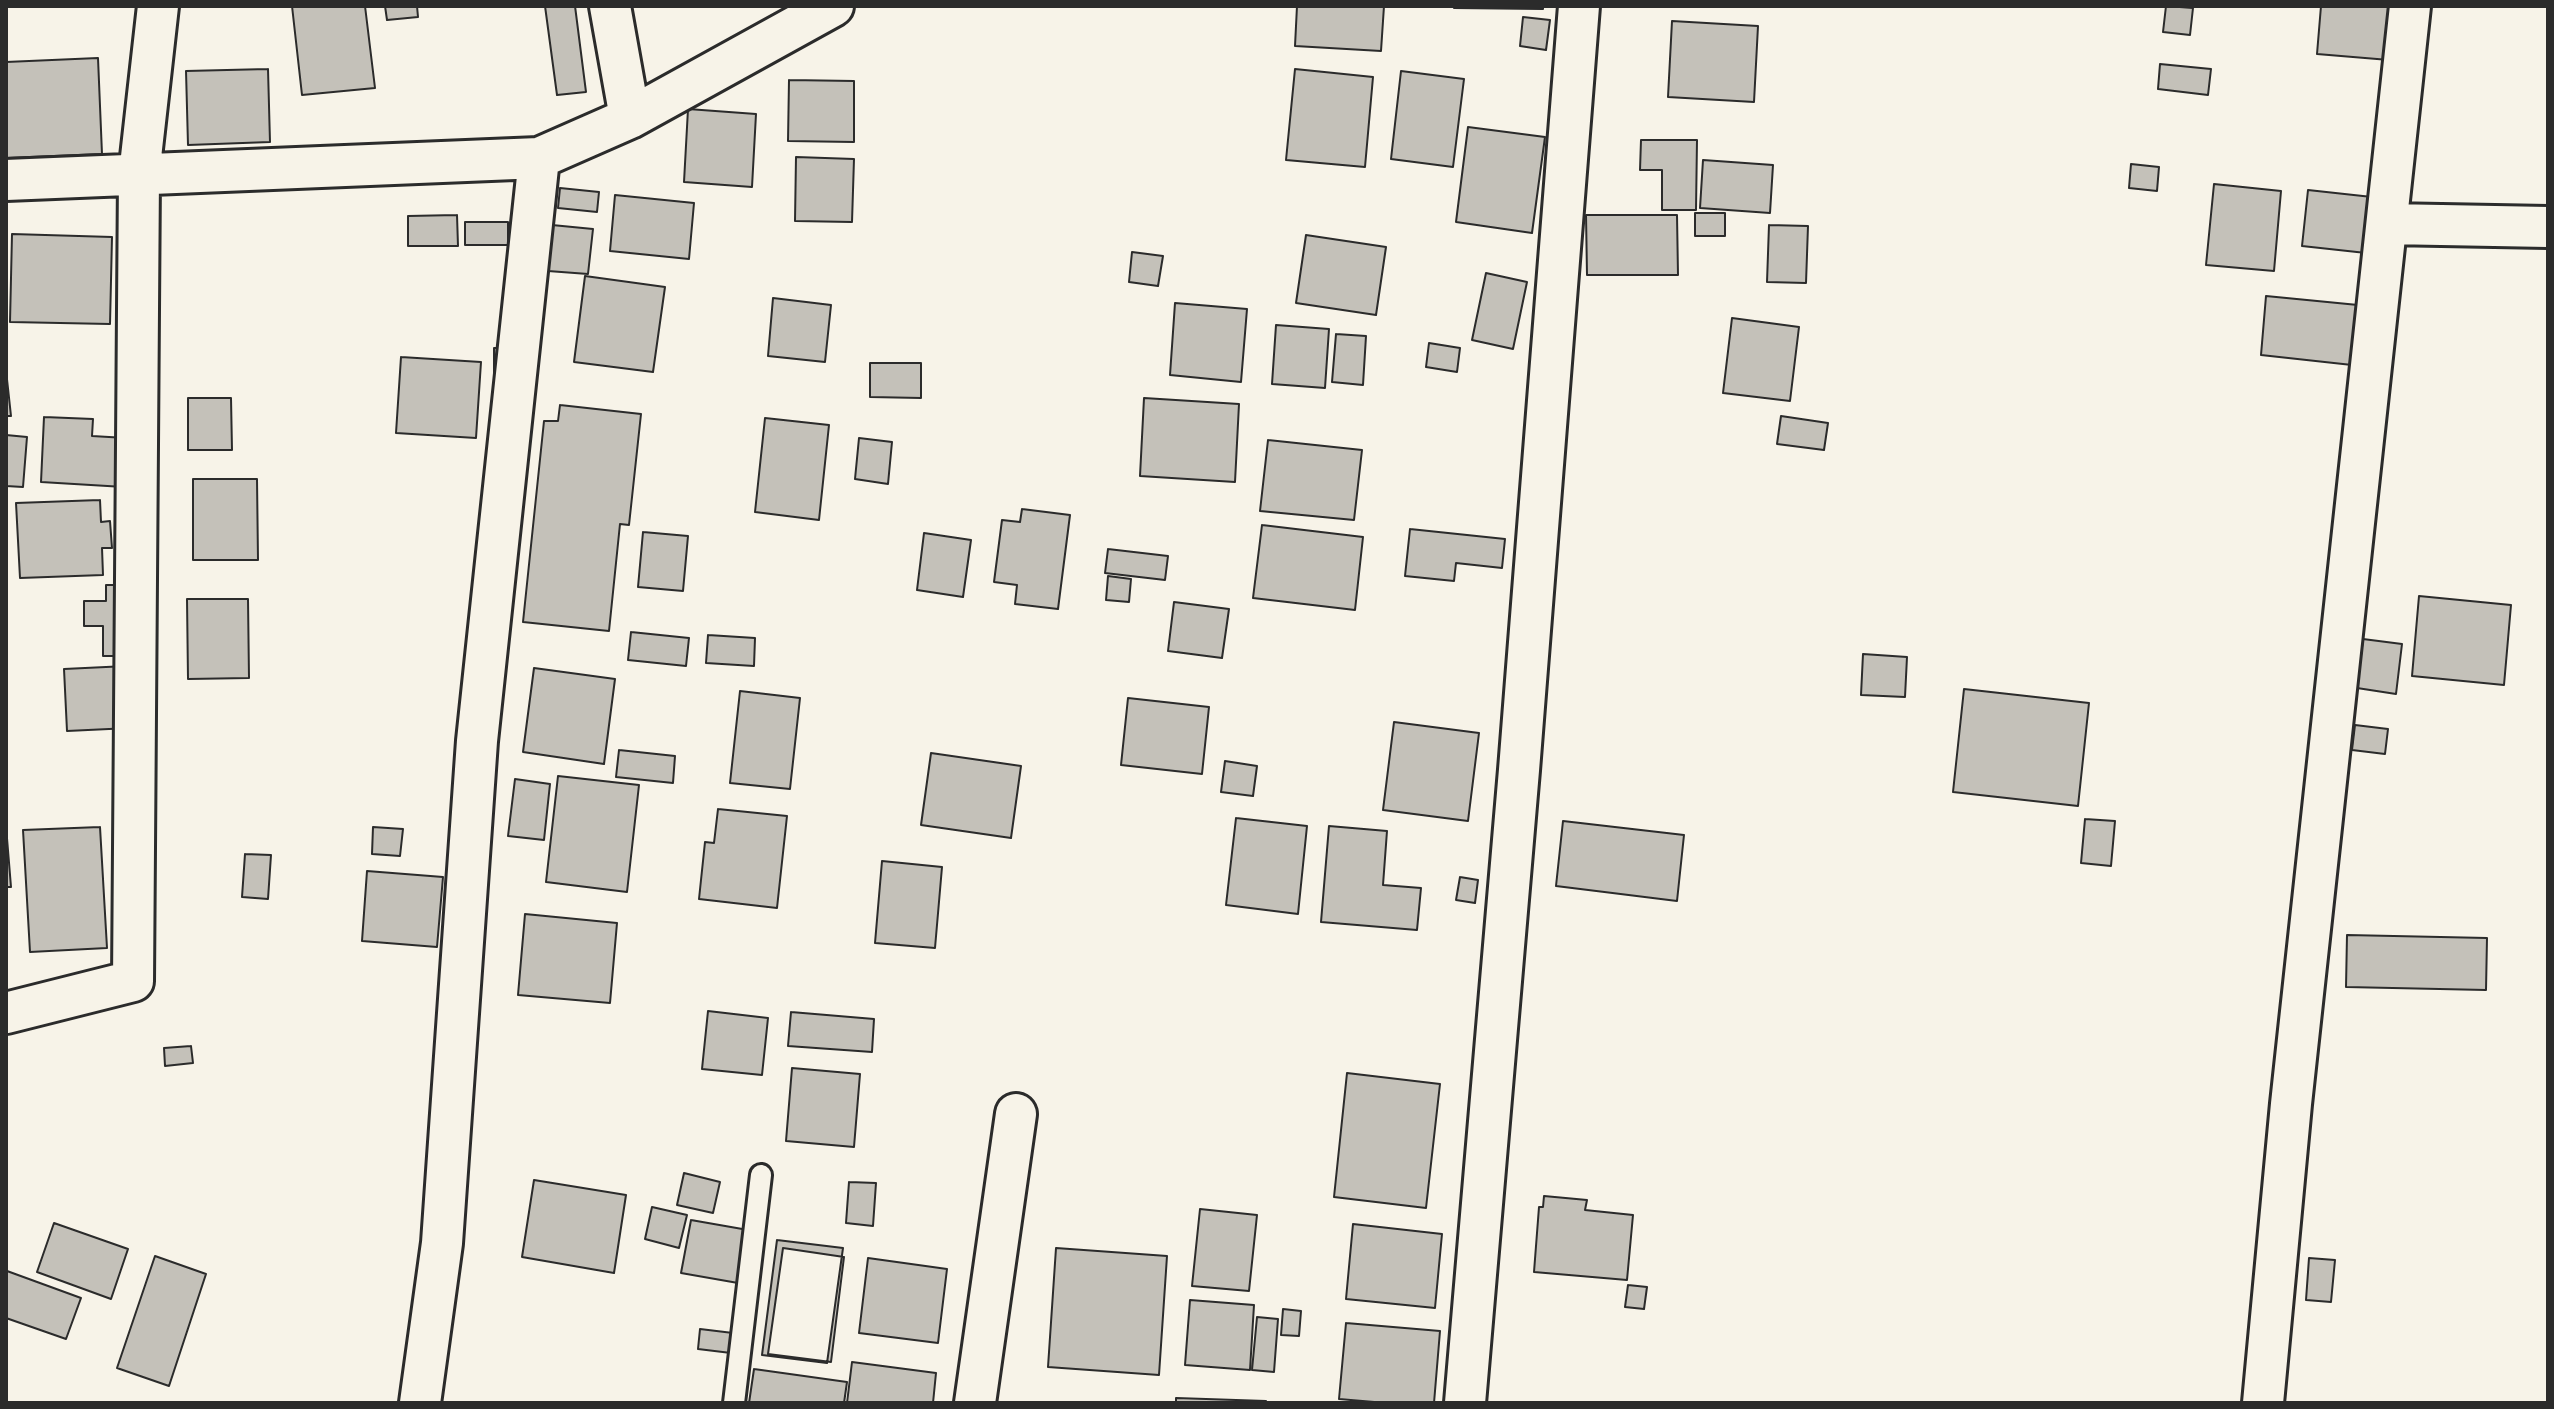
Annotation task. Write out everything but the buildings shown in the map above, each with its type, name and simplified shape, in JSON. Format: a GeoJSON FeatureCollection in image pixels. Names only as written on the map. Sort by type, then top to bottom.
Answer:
{"type":"FeatureCollection","features":[{"type":"Feature","properties":{"kind":"street"},"geometry":{"type":"LineString","coordinates":[[6,1013],[133,981],[139,175],[158,6]]}},
{"type":"Feature","properties":{"kind":"street"},"geometry":{"type":"LineString","coordinates":[[610,6],[630,118]]}},
{"type":"Feature","properties":{"kind":"street"},"geometry":{"type":"LineString","coordinates":[[6,180],[539,158],[630,118],[833,6]]}},
{"type":"Feature","properties":{"kind":"street"},"geometry":{"type":"LineString","coordinates":[[1465,1403],[1518,786],[1579,6]]}},
{"type":"Feature","properties":{"kind":"street"},"geometry":{"type":"LineString","coordinates":[[2263,1403],[2292,1089],[2410,6]]}},
{"type":"Feature","properties":{"kind":"street"},"geometry":{"type":"LineString","coordinates":[[420,1403],[442,1243],[477,741],[539,158]]}},
{"type":"Feature","properties":{"kind":"street"},"geometry":{"type":"LineString","coordinates":[[2388,224],[2548,227]]}},
{"type":"Feature","properties":{"kind":"street"},"geometry":{"type":"LineString","coordinates":[[975,1403],[1016,1114]]}},
{"type":"Feature","properties":{"kind":"lane"},"geometry":{"type":"LineString","coordinates":[[734,1403],[761,1175]]}}]}
